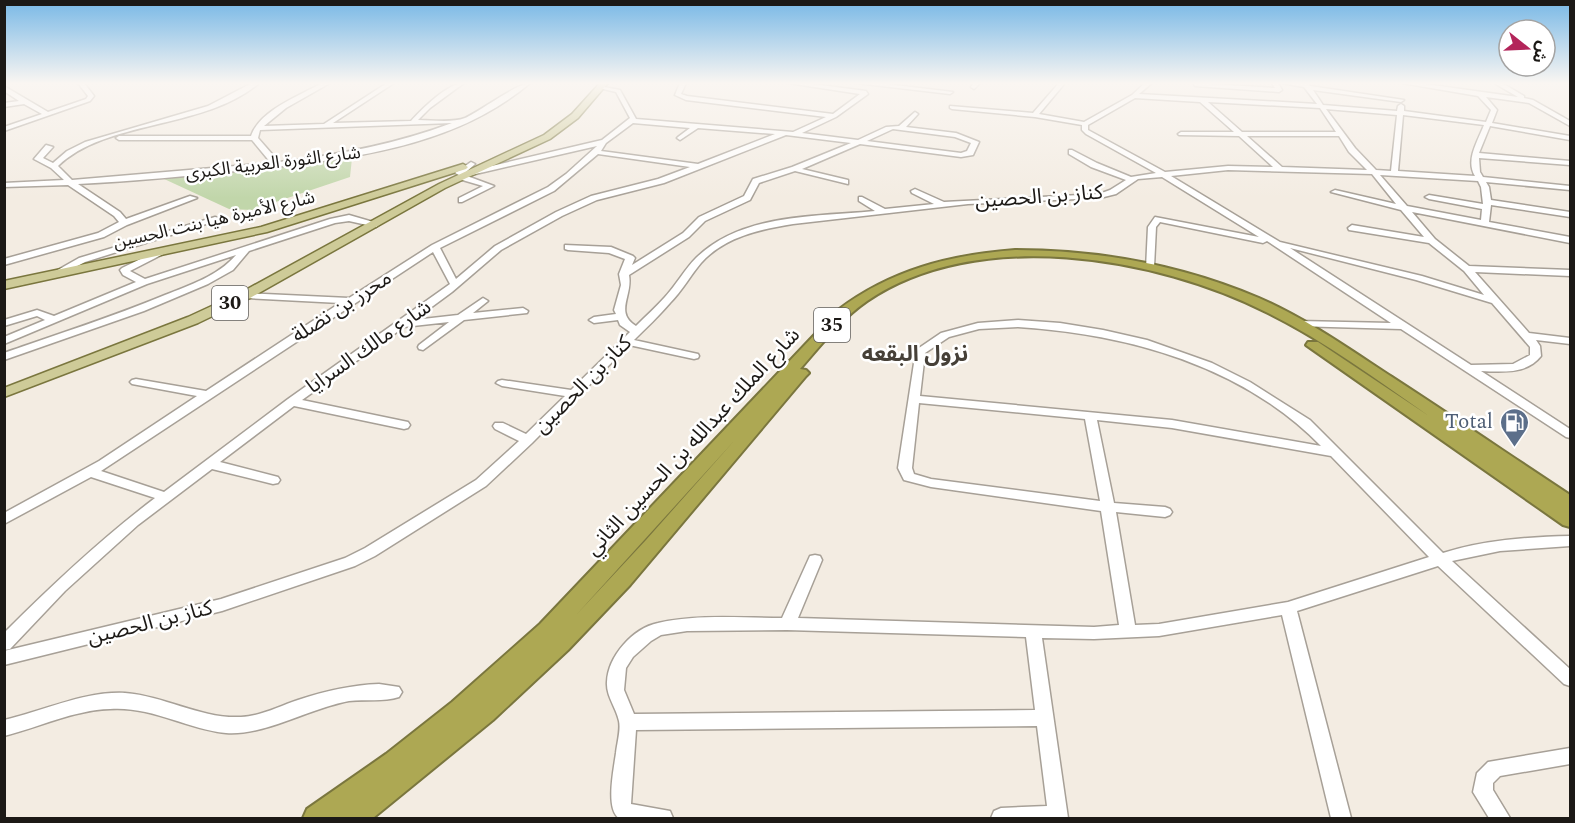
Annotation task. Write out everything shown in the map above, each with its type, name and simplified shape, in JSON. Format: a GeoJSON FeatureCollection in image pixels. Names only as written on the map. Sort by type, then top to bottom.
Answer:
{"type":"FeatureCollection","features":[{"type":"Feature","properties":{"kind":"highway","name":"شارع الملك عبدالله بن الحسين الثاني"},"geometry":{"type":"LineString","coordinates":[[316,819],[395,762],[460,709],[548,630],[843,313],[866,294],[917,270],[948,262],[986,256],[1031,254],[1075,256],[1149,267],[1187,276],[1237,294],[1299,324],[1532,486],[1570,520]]}},
{"type":"Feature","properties":{"kind":"highway","name":"شارع الملك عبدالله بن الحسين الثاني"},"geometry":{"type":"LineString","coordinates":[[352,819],[423,765],[561,643],[690,501],[814,358],[848,323],[878,298],[936,273],[1006,261],[1071,262],[1120,268],[1171,280],[1214,294],[1285,327],[1532,486],[1570,504]]}},
{"type":"Feature","properties":{"kind":"main road","name":"شارع الأميرة هيا بنت الحسين"},"geometry":{"type":"LineString","coordinates":[[4,285],[294,221],[471,164],[516,147],[548,131],[559,121]]}},
{"type":"Feature","properties":{"kind":"main road","name":"30"},"geometry":{"type":"LineString","coordinates":[[4,393],[193,320],[246,295],[442,186],[535,143],[568,121]]}},
{"type":"Feature","properties":{"kind":"main road"},"geometry":{"type":"LineString","coordinates":[[428,179],[440,179],[442,186]]}},
{"type":"Feature","properties":{"kind":"street"},"geometry":{"type":"LineString","coordinates":[[4,127],[26,121]]}},
{"type":"Feature","properties":{"kind":"street"},"geometry":{"type":"LineString","coordinates":[[54,165],[68,152],[161,121]]}},
{"type":"Feature","properties":{"kind":"street"},"geometry":{"type":"LineString","coordinates":[[254,138],[257,128],[265,121]]}},
{"type":"Feature","properties":{"kind":"street"},"geometry":{"type":"LineString","coordinates":[[326,125],[332,121]]}},
{"type":"Feature","properties":{"kind":"street","name":"محرز بن نضلة"},"geometry":{"type":"LineString","coordinates":[[7,515],[90,472],[435,247],[551,189],[596,152],[604,142],[631,121]]}},
{"type":"Feature","properties":{"kind":"street"},"geometry":{"type":"LineString","coordinates":[[624,274],[686,236],[702,219],[747,198],[756,181],[795,170],[860,143],[888,128],[902,127],[956,135],[975,142],[970,153],[965,156],[860,143],[795,134],[636,121]]}},
{"type":"Feature","properties":{"kind":"street"},"geometry":{"type":"LineString","coordinates":[[795,134],[822,121]]}},
{"type":"Feature","properties":{"kind":"street"},"geometry":{"type":"LineString","coordinates":[[902,127],[908,121]]}},
{"type":"Feature","properties":{"kind":"street"},"geometry":{"type":"LineString","coordinates":[[1071,121],[1085,124],[1090,121]]}},
{"type":"Feature","properties":{"kind":"street"},"geometry":{"type":"LineString","coordinates":[[1225,121],[1280,169]]}},
{"type":"Feature","properties":{"kind":"street"},"geometry":{"type":"LineString","coordinates":[[1332,121],[1432,241],[1467,269],[1535,346],[1536,356],[1522,365],[1507,368],[1468,368]]}},
{"type":"Feature","properties":{"kind":"street"},"geometry":{"type":"LineString","coordinates":[[1394,174],[1400,121]]}},
{"type":"Feature","properties":{"kind":"street"},"geometry":{"type":"LineString","coordinates":[[1465,121],[1570,138]]}},
{"type":"Feature","properties":{"kind":"street"},"geometry":{"type":"LineString","coordinates":[[1485,224],[1485,187],[1476,172],[1475,155],[1490,121]]}},
{"type":"Feature","properties":{"kind":"street"},"geometry":{"type":"LineString","coordinates":[[257,128],[464,122]]}},
{"type":"Feature","properties":{"kind":"street","name":"شارع الثورة العربية الكبرى"},"geometry":{"type":"LineString","coordinates":[[4,185],[71,183],[277,165],[383,149],[422,139],[464,122]]}},
{"type":"Feature","properties":{"kind":"street"},"geometry":{"type":"LineString","coordinates":[[1085,124],[1085,130],[1088,133],[1165,175],[1274,242],[1570,433]]}},
{"type":"Feature","properties":{"kind":"street"},"geometry":{"type":"LineString","coordinates":[[680,138],[695,127]]}},
{"type":"Feature","properties":{"kind":"street","name":"شارع مالك السرايا"},"geometry":{"type":"LineString","coordinates":[[4,644],[60,587],[165,497],[455,285],[498,248],[559,214],[594,198],[661,181],[783,134]]}},
{"type":"Feature","properties":{"kind":"street"},"geometry":{"type":"LineString","coordinates":[[1181,134],[1240,136],[1341,134]]}},
{"type":"Feature","properties":{"kind":"street"},"geometry":{"type":"LineString","coordinates":[[102,139],[254,138],[277,165]]}},
{"type":"Feature","properties":{"kind":"street"},"geometry":{"type":"LineString","coordinates":[[464,175],[604,142]]}},
{"type":"Feature","properties":{"kind":"street"},"geometry":{"type":"LineString","coordinates":[[49,147],[38,159],[54,165],[71,183],[117,214],[124,223]]}},
{"type":"Feature","properties":{"kind":"street"},"geometry":{"type":"LineString","coordinates":[[596,152],[698,166]]}},
{"type":"Feature","properties":{"kind":"street"},"geometry":{"type":"LineString","coordinates":[[1072,152],[1094,165],[1131,179]]}},
{"type":"Feature","properties":{"kind":"street"},"geometry":{"type":"LineString","coordinates":[[1475,155],[1570,163]]}},
{"type":"Feature","properties":{"kind":"street"},"geometry":{"type":"LineString","coordinates":[[462,200],[490,186],[458,172],[471,164]]}},
{"type":"Feature","properties":{"kind":"street","name":"كناز بن الحصين"},"geometry":{"type":"LineString","coordinates":[[4,658],[222,605],[350,562],[481,483],[528,440],[673,294],[700,259],[729,239],[773,224],[1010,199],[1100,196],[1113,192],[1131,179],[1220,168],[1374,172],[1481,179],[1570,189]]}},
{"type":"Feature","properties":{"kind":"street"},"geometry":{"type":"LineString","coordinates":[[795,170],[845,182]]}},
{"type":"Feature","properties":{"kind":"street"},"geometry":{"type":"LineString","coordinates":[[915,190],[944,205]]}},
{"type":"Feature","properties":{"kind":"street"},"geometry":{"type":"LineString","coordinates":[[1335,192],[1570,240]]}},
{"type":"Feature","properties":{"kind":"street"},"geometry":{"type":"LineString","coordinates":[[1429,197],[1570,215]]}},
{"type":"Feature","properties":{"kind":"street"},"geometry":{"type":"LineString","coordinates":[[4,262],[101,235],[124,223],[193,198]]}},
{"type":"Feature","properties":{"kind":"street"},"geometry":{"type":"LineString","coordinates":[[862,199],[883,212]]}},
{"type":"Feature","properties":{"kind":"street"},"geometry":{"type":"LineString","coordinates":[[61,271],[82,260],[218,219]]}},
{"type":"Feature","properties":{"kind":"street"},"geometry":{"type":"LineString","coordinates":[[4,341],[144,282],[338,220],[355,219],[376,224]]}},
{"type":"Feature","properties":{"kind":"street"},"geometry":{"type":"LineString","coordinates":[[1149,267],[1152,226],[1158,219],[1274,242],[1427,280],[1493,301]]}},
{"type":"Feature","properties":{"kind":"street"},"geometry":{"type":"LineString","coordinates":[[1352,228],[1432,241]]}},
{"type":"Feature","properties":{"kind":"street"},"geometry":{"type":"LineString","coordinates":[[435,247],[455,285]]}},
{"type":"Feature","properties":{"kind":"street"},"geometry":{"type":"LineString","coordinates":[[568,247],[621,253],[630,258],[624,274],[626,285],[621,300],[620,317],[628,327],[636,331]]}},
{"type":"Feature","properties":{"kind":"street"},"geometry":{"type":"LineString","coordinates":[[4,357],[140,309],[204,282],[230,268],[246,249]]}},
{"type":"Feature","properties":{"kind":"street"},"geometry":{"type":"LineString","coordinates":[[144,282],[126,273],[125,270],[165,250]]}},
{"type":"Feature","properties":{"kind":"street"},"geometry":{"type":"LineString","coordinates":[[1467,269],[1570,273]]}},
{"type":"Feature","properties":{"kind":"street"},"geometry":{"type":"LineString","coordinates":[[246,295],[351,301]]}},
{"type":"Feature","properties":{"kind":"street"},"geometry":{"type":"LineString","coordinates":[[423,347],[483,301]]}},
{"type":"Feature","properties":{"kind":"street"},"geometry":{"type":"LineString","coordinates":[[402,324],[460,320],[523,311]]}},
{"type":"Feature","properties":{"kind":"street"},"geometry":{"type":"LineString","coordinates":[[4,323],[37,313],[55,320]]}},
{"type":"Feature","properties":{"kind":"street"},"geometry":{"type":"LineString","coordinates":[[594,320],[620,317]]}},
{"type":"Feature","properties":{"kind":"street"},"geometry":{"type":"LineString","coordinates":[[1165,512],[1107,507],[913,479],[906,473],[906,468],[920,352],[928,343],[946,332],[983,324],[1013,322],[1051,325],[1135,341],[1207,364],[1248,384],[1283,405],[1306,423],[1441,560],[1570,679]]}},
{"type":"Feature","properties":{"kind":"street"},"geometry":{"type":"LineString","coordinates":[[1299,324],[1403,326]]}},
{"type":"Feature","properties":{"kind":"street"},"geometry":{"type":"LineString","coordinates":[[1528,336],[1570,340]]}},
{"type":"Feature","properties":{"kind":"street"},"geometry":{"type":"LineString","coordinates":[[626,341],[694,356]]}},
{"type":"Feature","properties":{"kind":"street"},"geometry":{"type":"LineString","coordinates":[[136,382],[209,395]]}},
{"type":"Feature","properties":{"kind":"street"},"geometry":{"type":"LineString","coordinates":[[502,383],[574,394]]}},
{"type":"Feature","properties":{"kind":"street"},"geometry":{"type":"LineString","coordinates":[[915,399],[1172,424],[1334,452]]}},
{"type":"Feature","properties":{"kind":"street"},"geometry":{"type":"LineString","coordinates":[[292,402],[404,425]]}},
{"type":"Feature","properties":{"kind":"street"},"geometry":{"type":"LineString","coordinates":[[1090,416],[1114,540],[1128,632]]}},
{"type":"Feature","properties":{"kind":"street"},"geometry":{"type":"LineString","coordinates":[[499,426],[528,440]]}},
{"type":"Feature","properties":{"kind":"street"},"geometry":{"type":"LineString","coordinates":[[210,464],[273,480]]}},
{"type":"Feature","properties":{"kind":"street"},"geometry":{"type":"LineString","coordinates":[[90,472],[165,497]]}},
{"type":"Feature","properties":{"kind":"street"},"geometry":{"type":"LineString","coordinates":[[663,819],[631,815],[622,809],[621,795],[628,722],[615,690],[615,679],[618,666],[627,652],[651,632],[687,625],[787,624],[1128,632],[1184,627],[1288,608],[1463,552],[1500,546],[1570,541]]}},
{"type":"Feature","properties":{"kind":"street"},"geometry":{"type":"LineString","coordinates":[[787,624],[815,560]]}},
{"type":"Feature","properties":{"kind":"street"},"geometry":{"type":"LineString","coordinates":[[1288,608],[1341,819]]}},
{"type":"Feature","properties":{"kind":"street"},"geometry":{"type":"LineString","coordinates":[[1001,819],[1058,817],[1033,631]]}},
{"type":"Feature","properties":{"kind":"street"},"geometry":{"type":"LineString","coordinates":[[4,728],[87,705],[124,701],[204,720],[240,725],[342,694],[370,690],[393,692]]}},
{"type":"Feature","properties":{"kind":"street"},"geometry":{"type":"LineString","coordinates":[[628,722],[1044,718]]}},
{"type":"Feature","properties":{"kind":"street"},"geometry":{"type":"LineString","coordinates":[[1500,819],[1483,792],[1484,779],[1495,768],[1570,756]]}},
{"type":"Feature","properties":{"kind":"green space"},"geometry":{"type":"Polygon","coordinates":[[[352,158],[350,177],[252,210],[229,209],[162,178],[352,158]]]}},
{"type":"Feature","properties":{"kind":"place","name":"Total"},"geometry":{"type":"Point","coordinates":[1514,448]}},
{"type":"Feature","properties":{"kind":"district","name":"نزول البقعه"},"geometry":{"type":"Point","coordinates":[915,354]}}]}
